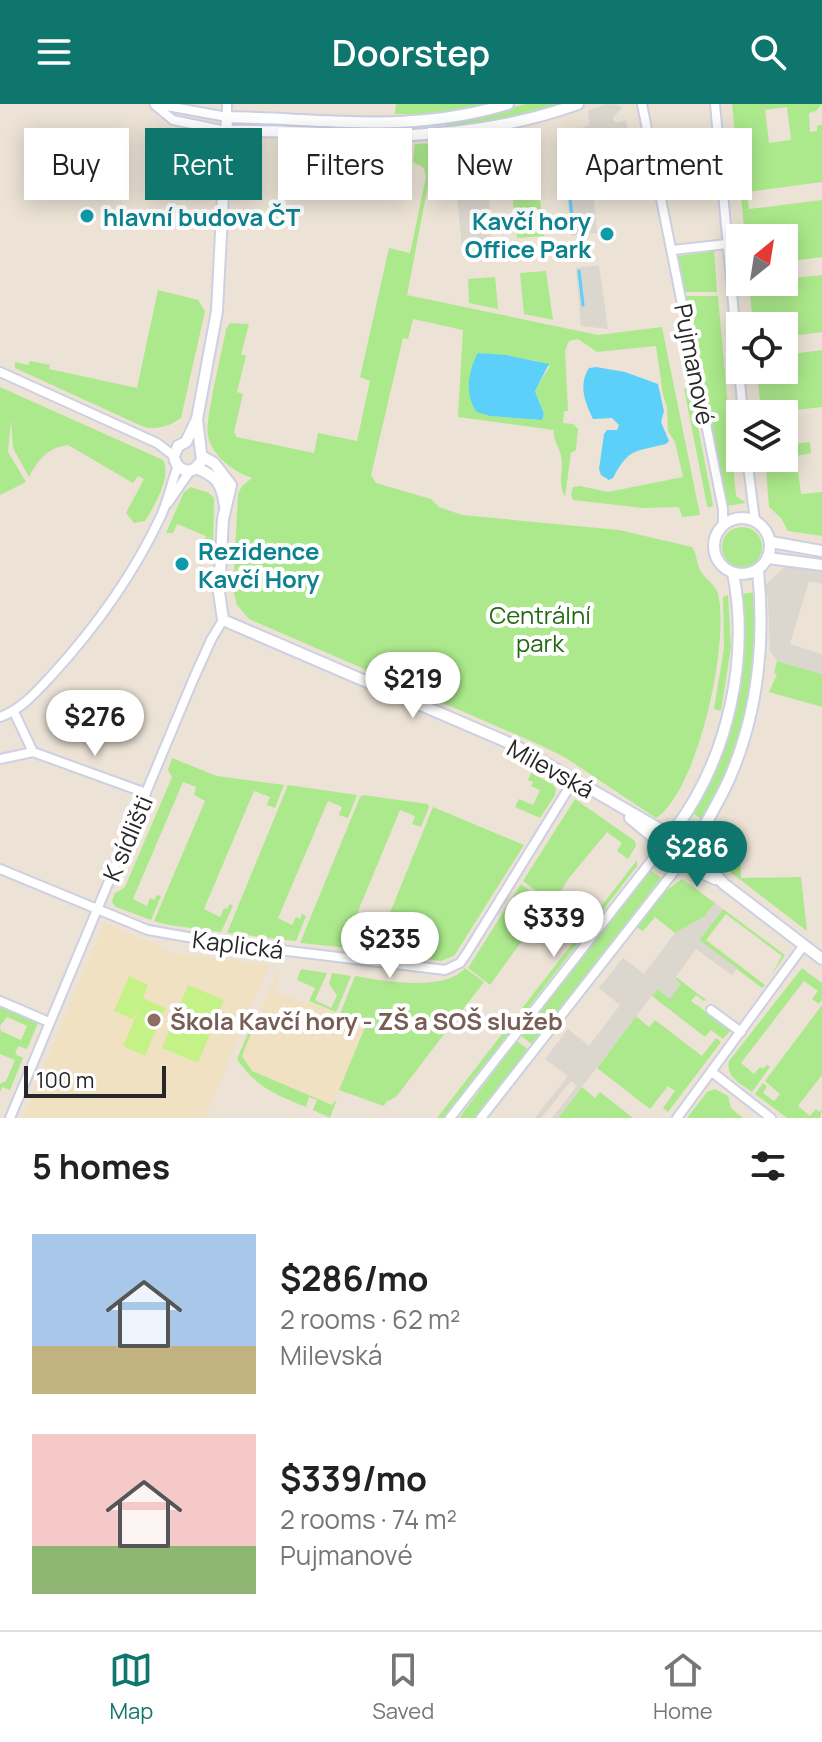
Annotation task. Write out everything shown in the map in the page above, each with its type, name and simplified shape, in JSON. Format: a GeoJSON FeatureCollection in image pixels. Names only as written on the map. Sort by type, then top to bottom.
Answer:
{"type":"FeatureCollection","features":[{"type":"Feature","properties":{"kind":"street"},"geometry":{"type":"LineString","coordinates":[[155,104],[227,117],[387,124],[455,117],[508,104]]}},
{"type":"Feature","properties":{"kind":"street"},"geometry":{"type":"LineString","coordinates":[[155,104],[173,120],[212,128]]}},
{"type":"Feature","properties":{"kind":"street"},"geometry":{"type":"LineString","coordinates":[[226,128],[227,104]]}},
{"type":"Feature","properties":{"kind":"street"},"geometry":{"type":"LineString","coordinates":[[262,130],[368,135],[445,133],[537,117],[578,104]]}},
{"type":"Feature","properties":{"kind":"street","name":"Pujmanové"},"geometry":{"type":"LineString","coordinates":[[642,104],[722,504],[723,526]]}},
{"type":"Feature","properties":{"kind":"street","name":"Pujmanové"},"geometry":{"type":"LineString","coordinates":[[715,104],[726,232]]}},
{"type":"Feature","properties":{"kind":"street"},"geometry":{"type":"LineString","coordinates":[[0,717],[14,712],[76,648],[124,585],[165,507],[193,469],[201,452],[197,419],[220,283],[223,200]]}},
{"type":"Feature","properties":{"kind":"street"},"geometry":{"type":"LineString","coordinates":[[673,250],[726,244]]}},
{"type":"Feature","properties":{"kind":"street","name":"Pujmanové"},"geometry":{"type":"LineString","coordinates":[[732,296],[742,400]]}},
{"type":"Feature","properties":{"kind":"street"},"geometry":{"type":"LineString","coordinates":[[0,372],[179,452],[201,452],[214,463],[231,485],[225,508],[219,592],[223,620]]}},
{"type":"Feature","properties":{"kind":"street"},"geometry":{"type":"LineString","coordinates":[[165,507],[179,452],[197,419]]}},
{"type":"Feature","properties":{"kind":"street"},"geometry":{"type":"LineString","coordinates":[[179,452],[193,469],[211,474],[219,481],[225,508]]}},
{"type":"Feature","properties":{"kind":"street"},"geometry":{"type":"LineString","coordinates":[[749,472],[755,521]]}},
{"type":"Feature","properties":{"kind":"street"},"geometry":{"type":"LineString","coordinates":[[738,518],[755,521],[763,527],[771,542],[768,558],[750,574],[733,573],[724,568],[714,549],[715,539],[723,526],[738,518]]}},
{"type":"Feature","properties":{"kind":"street"},"geometry":{"type":"LineString","coordinates":[[771,542],[822,551]]}},
{"type":"Feature","properties":{"kind":"street"},"geometry":{"type":"LineString","coordinates":[[768,558],[822,565]]}},
{"type":"Feature","properties":{"kind":"street"},"geometry":{"type":"LineString","coordinates":[[481,1118],[695,848],[731,776],[752,710],[762,631],[758,570]]}},
{"type":"Feature","properties":{"kind":"street"},"geometry":{"type":"LineString","coordinates":[[450,1118],[690,807],[707,773],[730,705],[738,650],[738,612],[733,573]]}},
{"type":"Feature","properties":{"kind":"street","name":"Milevská"},"geometry":{"type":"LineString","coordinates":[[223,620],[514,745],[575,778],[613,804],[659,846],[664,860],[681,864],[724,884],[822,959]]}},
{"type":"Feature","properties":{"kind":"street","name":"K sídlišti"},"geometry":{"type":"LineString","coordinates":[[10,1118],[211,640],[223,620]]}},
{"type":"Feature","properties":{"kind":"street"},"geometry":{"type":"LineString","coordinates":[[14,712],[33,752]]}},
{"type":"Feature","properties":{"kind":"street"},"geometry":{"type":"LineString","coordinates":[[0,759],[33,752],[146,793]]}},
{"type":"Feature","properties":{"kind":"street","name":"Kaplická"},"geometry":{"type":"LineString","coordinates":[[0,869],[148,930],[445,970],[460,963],[467,953],[575,778]]}},
{"type":"Feature","properties":{"kind":"street","name":"Milevská"},"geometry":{"type":"LineString","coordinates":[[613,804],[670,830],[690,833],[695,848],[724,884]]}},
{"type":"Feature","properties":{"kind":"street"},"geometry":{"type":"LineString","coordinates":[[677,1118],[804,945]]}},
{"type":"Feature","properties":{"kind":"street"},"geometry":{"type":"LineString","coordinates":[[0,1001],[49,1022]]}},
{"type":"Feature","properties":{"kind":"street"},"geometry":{"type":"LineString","coordinates":[[711,1010],[741,1032]]}},
{"type":"Feature","properties":{"kind":"street"},"geometry":{"type":"LineString","coordinates":[[712,1072],[771,1118]]}},
{"type":"Feature","properties":{"kind":"shaded area"},"geometry":{"type":"Polygon","coordinates":[[[606,104],[619,105],[622,108],[613,120],[617,123],[626,120],[628,128],[583,128],[589,125],[588,111],[606,104]]]}},
{"type":"Feature","properties":{"kind":"shaded area"},"geometry":{"type":"Polygon","coordinates":[[[457,200],[489,200],[492,244],[462,247],[457,200]]]}},
{"type":"Feature","properties":{"kind":"shaded area"},"geometry":{"type":"Polygon","coordinates":[[[568,200],[594,200],[597,233],[571,236],[568,200]]]}},
{"type":"Feature","properties":{"kind":"shaded area"},"geometry":{"type":"Polygon","coordinates":[[[599,265],[608,329],[581,326],[576,268],[599,265]]]}},
{"type":"Feature","properties":{"kind":"shaded area"},"geometry":{"type":"Polygon","coordinates":[[[788,564],[822,571],[822,584],[809,581],[790,644],[822,654],[822,674],[777,661],[770,651],[768,599],[764,586],[788,564]]]}},
{"type":"Feature","properties":{"kind":"shaded area"},"geometry":{"type":"Polygon","coordinates":[[[715,903],[723,909],[699,940],[737,968],[732,975],[696,949],[675,978],[681,984],[670,999],[657,989],[558,1118],[552,1118],[577,1086],[571,1081],[541,1118],[535,1118],[568,1076],[545,1059],[568,1029],[589,1046],[620,1005],[599,988],[623,958],[644,974],[675,933],[704,917],[715,903]]]}},
{"type":"Feature","properties":{"kind":"shaded area","name":"Škola Kavčí hory - ZŠ a SOŠ služeb"},"geometry":{"type":"Polygon","coordinates":[[[104,924],[173,953],[269,965],[205,1118],[22,1118],[104,924]]]}},
{"type":"Feature","properties":{"kind":"shaded area"},"geometry":{"type":"Polygon","coordinates":[[[277,972],[281,973],[274,991],[307,1004],[309,1001],[366,1024],[333,1105],[252,1071],[242,1056],[277,972]]]}},
{"type":"Feature","properties":{"kind":"green space"},"geometry":{"type":"Polygon","coordinates":[[[396,104],[489,104],[436,115],[395,114],[396,104]]]}},
{"type":"Feature","properties":{"kind":"green space"},"geometry":{"type":"Polygon","coordinates":[[[526,104],[562,104],[518,116],[444,127],[448,123],[526,104]]]}},
{"type":"Feature","properties":{"kind":"green space"},"geometry":{"type":"Polygon","coordinates":[[[732,104],[822,104],[809,113],[810,132],[817,131],[817,126],[822,124],[822,182],[752,191],[752,128],[734,128],[732,104]],[[787,107],[765,110],[769,143],[791,140],[787,107]]]}},
{"type":"Feature","properties":{"kind":"green space","name":"Centrální park"},"geometry":{"type":"Polygon","coordinates":[[[428,143],[428,185],[407,295],[598,335],[662,327],[700,515],[682,517],[679,507],[643,508],[573,500],[571,494],[573,487],[608,492],[683,477],[675,442],[668,431],[656,346],[597,352],[578,339],[569,341],[565,351],[568,411],[564,411],[563,423],[573,424],[578,429],[565,497],[561,487],[562,462],[554,430],[458,417],[463,330],[413,319],[408,339],[403,338],[371,475],[376,483],[431,499],[439,507],[462,515],[619,530],[692,547],[700,570],[718,594],[721,616],[715,679],[697,748],[685,778],[671,803],[656,818],[566,758],[249,619],[237,605],[233,590],[238,494],[252,478],[238,472],[219,456],[208,436],[211,401],[226,329],[230,323],[249,324],[241,354],[246,356],[237,392],[243,394],[234,432],[237,437],[314,453],[318,433],[357,441],[370,381],[360,377],[389,248],[410,253],[426,177],[424,168],[413,162],[415,144],[428,143]],[[480,353],[490,416],[542,420],[544,414],[535,390],[550,366],[532,360],[480,353]]]}},
{"type":"Feature","properties":{"kind":"green space"},"geometry":{"type":"Polygon","coordinates":[[[513,200],[540,200],[544,236],[517,238],[513,200]]]}},
{"type":"Feature","properties":{"kind":"green space"},"geometry":{"type":"Polygon","coordinates":[[[741,200],[748,200],[749,209],[822,200],[822,257],[798,260],[798,224],[744,224],[741,200]]]}},
{"type":"Feature","properties":{"kind":"green space"},"geometry":{"type":"Polygon","coordinates":[[[714,251],[717,292],[685,292],[678,256],[714,251]]]}},
{"type":"Feature","properties":{"kind":"green space"},"geometry":{"type":"Polygon","coordinates":[[[546,271],[553,320],[524,314],[520,273],[546,271]]]}},
{"type":"Feature","properties":{"kind":"green space"},"geometry":{"type":"Polygon","coordinates":[[[822,275],[822,332],[798,335],[798,312],[752,312],[750,296],[798,296],[798,278],[822,275]]]}},
{"type":"Feature","properties":{"kind":"green space"},"geometry":{"type":"Polygon","coordinates":[[[495,277],[498,309],[469,303],[468,279],[495,277]]]}},
{"type":"Feature","properties":{"kind":"green space"},"geometry":{"type":"Polygon","coordinates":[[[158,290],[198,300],[205,311],[181,418],[172,423],[159,428],[144,427],[15,368],[15,362],[28,365],[30,361],[50,365],[49,369],[137,388],[158,290]]]}},
{"type":"Feature","properties":{"kind":"green space"},"geometry":{"type":"Polygon","coordinates":[[[685,296],[718,296],[727,400],[726,472],[734,472],[736,496],[746,503],[726,506],[685,296]]]}},
{"type":"Feature","properties":{"kind":"green space"},"geometry":{"type":"Polygon","coordinates":[[[822,350],[822,407],[798,410],[798,400],[760,400],[758,384],[798,384],[798,353],[822,350]]]}},
{"type":"Feature","properties":{"kind":"green space"},"geometry":{"type":"Polygon","coordinates":[[[0,387],[163,460],[164,483],[145,521],[134,523],[126,513],[144,479],[138,476],[133,483],[68,445],[45,455],[29,477],[13,448],[11,420],[8,452],[26,482],[0,495],[0,387]]]}},
{"type":"Feature","properties":{"kind":"green space"},"geometry":{"type":"Polygon","coordinates":[[[684,388],[691,390],[713,505],[710,508],[707,506],[684,388]]]}},
{"type":"Feature","properties":{"kind":"green space"},"geometry":{"type":"Polygon","coordinates":[[[810,442],[811,453],[798,456],[798,443],[810,442]]]}},
{"type":"Feature","properties":{"kind":"green space"},"geometry":{"type":"Polygon","coordinates":[[[798,471],[801,494],[822,492],[822,536],[788,531],[781,518],[769,507],[766,472],[798,471]]]}},
{"type":"Feature","properties":{"kind":"green space"},"geometry":{"type":"Polygon","coordinates":[[[191,487],[214,498],[213,553],[203,544],[206,536],[177,524],[173,533],[166,533],[184,492],[191,487]]]}},
{"type":"Feature","properties":{"kind":"green space"},"geometry":{"type":"Polygon","coordinates":[[[742,527],[756,533],[762,547],[756,561],[742,567],[728,561],[722,547],[728,533],[742,527]]]}},
{"type":"Feature","properties":{"kind":"green space"},"geometry":{"type":"Polygon","coordinates":[[[755,592],[756,660],[750,705],[738,749],[703,820],[691,812],[713,769],[743,629],[741,594],[755,592]]]}},
{"type":"Feature","properties":{"kind":"green space"},"geometry":{"type":"Polygon","coordinates":[[[728,595],[731,647],[721,711],[714,709],[724,648],[723,597],[728,595]]]}},
{"type":"Feature","properties":{"kind":"green space"},"geometry":{"type":"Polygon","coordinates":[[[777,661],[822,674],[822,707],[769,692],[777,674],[774,673],[777,661]]]}},
{"type":"Feature","properties":{"kind":"green space"},"geometry":{"type":"Polygon","coordinates":[[[172,758],[217,776],[284,785],[275,808],[267,805],[270,797],[254,791],[204,909],[220,917],[224,908],[227,909],[230,904],[233,906],[221,932],[154,921],[205,801],[194,795],[196,787],[183,782],[133,899],[147,906],[150,898],[154,900],[157,895],[161,896],[151,920],[116,907],[112,902],[114,894],[125,887],[172,777],[168,770],[172,758]]]}},
{"type":"Feature","properties":{"kind":"green space"},"geometry":{"type":"Polygon","coordinates":[[[531,773],[556,789],[540,818],[515,807],[519,799],[533,805],[540,790],[531,786],[533,782],[528,780],[531,773]]]}},
{"type":"Feature","properties":{"kind":"green space"},"geometry":{"type":"Polygon","coordinates":[[[288,785],[357,795],[348,818],[339,815],[342,807],[328,801],[278,918],[292,925],[296,917],[306,916],[296,941],[227,933],[288,785]]]}},
{"type":"Feature","properties":{"kind":"green space"},"geometry":{"type":"Polygon","coordinates":[[[360,797],[428,804],[429,807],[421,827],[412,824],[415,816],[400,810],[351,928],[365,934],[369,927],[373,928],[376,923],[379,925],[369,950],[300,943],[360,797]]]}},
{"type":"Feature","properties":{"kind":"green space"},"geometry":{"type":"Polygon","coordinates":[[[575,799],[635,841],[636,846],[628,859],[617,851],[622,843],[607,832],[569,878],[553,904],[523,881],[575,799]]]}},
{"type":"Feature","properties":{"kind":"green space"},"geometry":{"type":"Polygon","coordinates":[[[433,807],[524,845],[454,956],[441,961],[374,952],[433,807]]]}},
{"type":"Feature","properties":{"kind":"green space"},"geometry":{"type":"Polygon","coordinates":[[[715,835],[740,841],[741,878],[801,877],[807,931],[709,856],[706,843],[715,835]]]}},
{"type":"Feature","properties":{"kind":"green space"},"geometry":{"type":"Polygon","coordinates":[[[637,860],[637,866],[444,1118],[437,1118],[637,860]]]}},
{"type":"Feature","properties":{"kind":"green space"},"geometry":{"type":"Polygon","coordinates":[[[649,869],[661,878],[533,1045],[521,1036],[649,869]]]}},
{"type":"Feature","properties":{"kind":"green space"},"geometry":{"type":"Polygon","coordinates":[[[682,879],[715,903],[704,917],[675,933],[655,917],[643,931],[636,927],[659,896],[682,879]]]}},
{"type":"Feature","properties":{"kind":"green space"},"geometry":{"type":"Polygon","coordinates":[[[521,884],[548,905],[490,985],[468,968],[521,884]]]}},
{"type":"Feature","properties":{"kind":"green space"},"geometry":{"type":"Polygon","coordinates":[[[723,909],[785,955],[771,976],[782,956],[726,914],[706,940],[765,985],[762,988],[699,940],[723,909]]]}},
{"type":"Feature","properties":{"kind":"green space"},"geometry":{"type":"Polygon","coordinates":[[[465,968],[484,982],[396,1097],[384,1106],[339,1090],[366,1025],[340,1014],[355,976],[397,982],[429,982],[456,975],[465,968]]]}},
{"type":"Feature","properties":{"kind":"green space"},"geometry":{"type":"Polygon","coordinates":[[[802,968],[822,983],[822,1000],[819,1004],[812,999],[818,991],[804,981],[741,1063],[754,1074],[760,1067],[770,1067],[752,1092],[732,1076],[729,1061],[802,968]]]}},
{"type":"Feature","properties":{"kind":"green space"},"geometry":{"type":"Polygon","coordinates":[[[301,969],[327,973],[315,1000],[331,1008],[337,995],[329,984],[332,973],[351,976],[336,1012],[309,1001],[315,988],[297,980],[301,969]]]}},
{"type":"Feature","properties":{"kind":"green space"},"geometry":{"type":"Polygon","coordinates":[[[129,976],[148,985],[143,998],[165,1008],[145,1056],[123,1046],[139,1009],[133,1019],[114,1011],[129,976]]]}},
{"type":"Feature","properties":{"kind":"green space"},"geometry":{"type":"Polygon","coordinates":[[[676,977],[706,1000],[696,995],[691,1001],[731,1030],[723,1039],[711,1030],[705,1037],[652,996],[657,989],[669,998],[676,977]]]}},
{"type":"Feature","properties":{"kind":"green space"},"geometry":{"type":"Polygon","coordinates":[[[188,985],[224,1000],[198,1063],[162,1048],[188,985]]]}},
{"type":"Feature","properties":{"kind":"green space"},"geometry":{"type":"Polygon","coordinates":[[[822,1005],[822,1075],[798,1106],[810,1116],[816,1109],[819,1112],[822,1109],[820,1118],[787,1118],[755,1094],[763,1083],[767,1086],[763,1093],[774,1101],[780,1094],[765,1081],[822,1005]]]}},
{"type":"Feature","properties":{"kind":"green space"},"geometry":{"type":"Polygon","coordinates":[[[0,1007],[38,1023],[27,1049],[18,1046],[15,1054],[23,1058],[10,1090],[2,1087],[0,1092],[0,1084],[6,1081],[15,1060],[0,1054],[0,1027],[1,1031],[21,1040],[27,1026],[7,1017],[0,1026],[0,1007]]]}},
{"type":"Feature","properties":{"kind":"green space"},"geometry":{"type":"Polygon","coordinates":[[[636,1016],[649,1027],[655,1020],[702,1056],[716,1038],[721,1042],[668,1112],[663,1108],[675,1091],[668,1086],[650,1109],[597,1068],[636,1016]]]}},
{"type":"Feature","properties":{"kind":"green space"},"geometry":{"type":"Polygon","coordinates":[[[254,1019],[257,1019],[242,1056],[252,1071],[332,1105],[337,1099],[330,1118],[313,1110],[317,1100],[309,1097],[306,1107],[284,1098],[267,1089],[244,1069],[237,1059],[254,1019]]]}},
{"type":"Feature","properties":{"kind":"green space"},"geometry":{"type":"Polygon","coordinates":[[[517,1041],[529,1050],[476,1118],[459,1118],[517,1041]]]}},
{"type":"Feature","properties":{"kind":"green space"},"geometry":{"type":"Polygon","coordinates":[[[582,1087],[595,1098],[600,1092],[633,1118],[558,1118],[582,1087]]]}},
{"type":"Feature","properties":{"kind":"green space"},"geometry":{"type":"Polygon","coordinates":[[[715,1089],[728,1096],[731,1108],[743,1118],[687,1118],[707,1092],[715,1089]]]}},
{"type":"Feature","properties":{"kind":"water"},"geometry":{"type":"Polygon","coordinates":[[[478,353],[549,364],[535,391],[544,414],[542,420],[477,412],[470,399],[469,383],[478,353]]]}},
{"type":"Feature","properties":{"kind":"water"},"geometry":{"type":"Polygon","coordinates":[[[589,368],[625,372],[658,384],[664,411],[661,422],[669,441],[628,456],[609,480],[601,475],[599,469],[604,434],[607,430],[617,430],[619,425],[612,418],[593,419],[587,406],[584,381],[589,368]]]}},
{"type":"Feature","properties":{"kind":"waterway"},"geometry":{"type":"LineString","coordinates":[[570,200],[573,230]]}},
{"type":"Feature","properties":{"kind":"waterway"},"geometry":{"type":"LineString","coordinates":[[579,271],[583,305]]}},
{"type":"Feature","properties":{"kind":"place","name":"hlavní budova ČT"},"geometry":{"type":"Point","coordinates":[87,216]}},
{"type":"Feature","properties":{"kind":"place","name":"Kavčí hory Office Park"},"geometry":{"type":"Point","coordinates":[607,234]}},
{"type":"Feature","properties":{"kind":"place","name":"Rezidence Kavčí Hory"},"geometry":{"type":"Point","coordinates":[182,564]}},
{"type":"Feature","properties":{"kind":"place","name":"Škola Kavčí hory - ZŠ a SOŠ služeb"},"geometry":{"type":"Point","coordinates":[154,1020]}}]}
